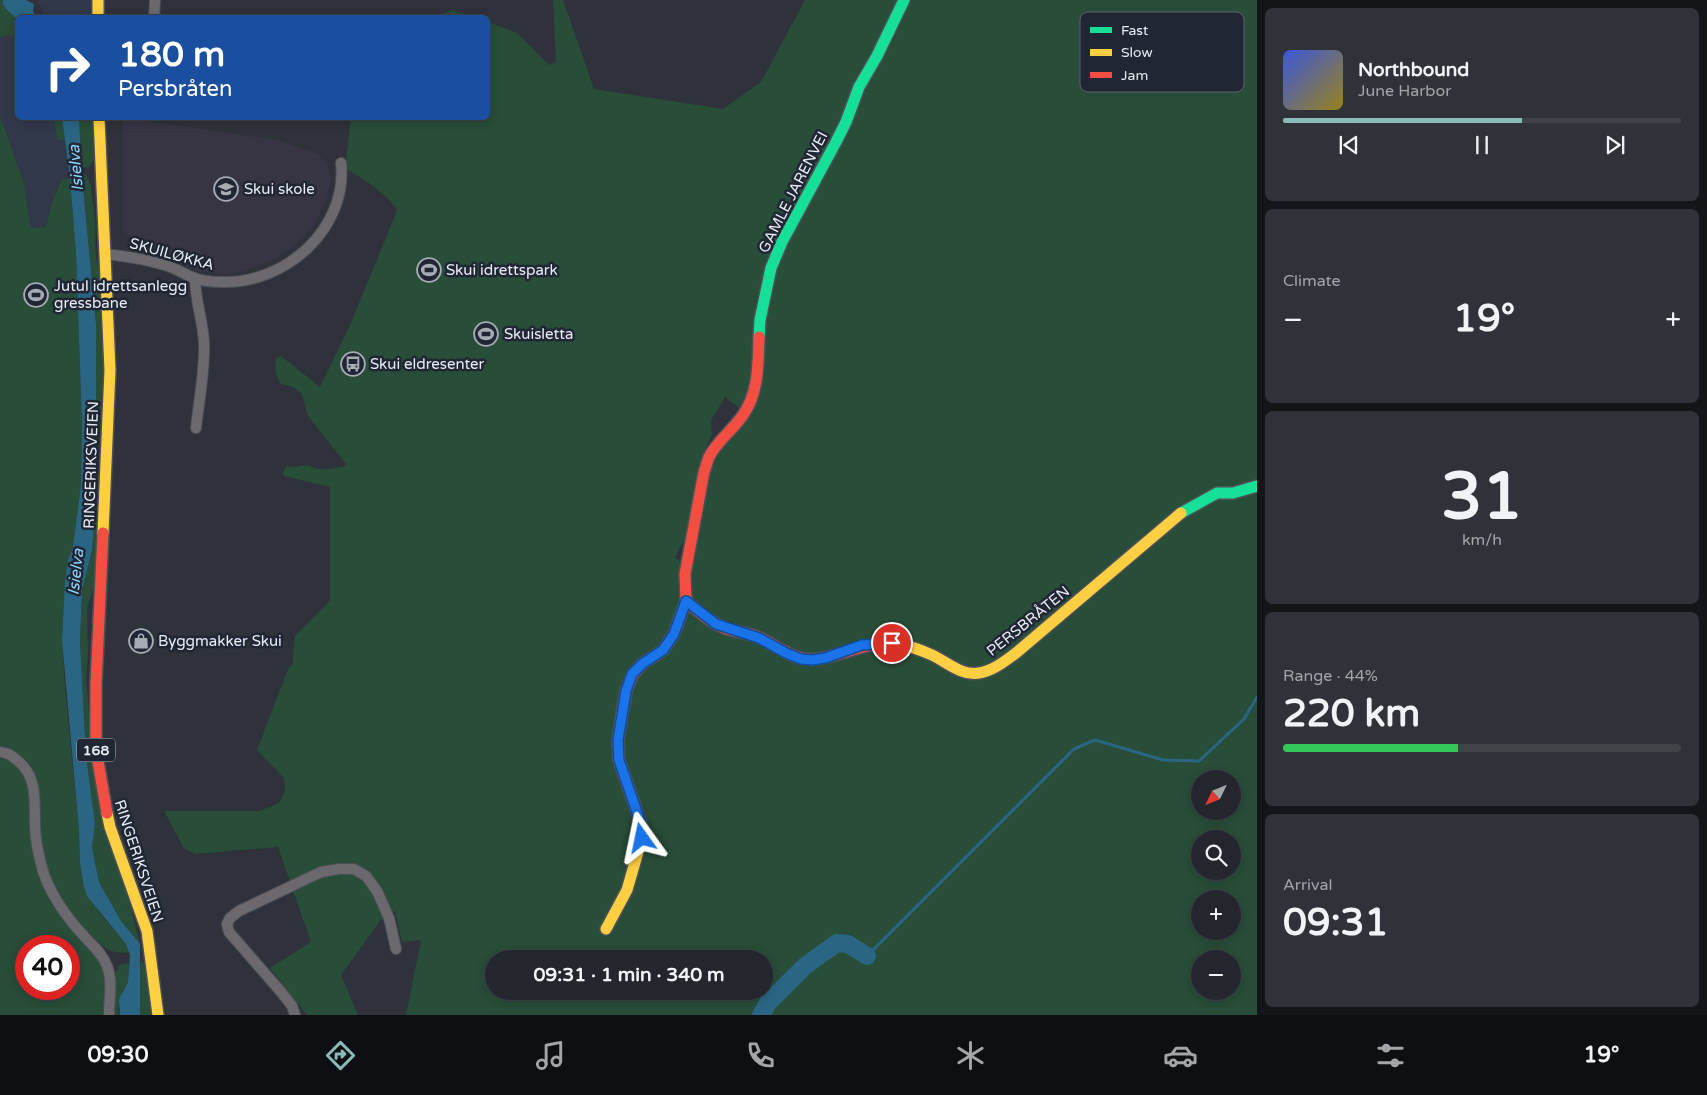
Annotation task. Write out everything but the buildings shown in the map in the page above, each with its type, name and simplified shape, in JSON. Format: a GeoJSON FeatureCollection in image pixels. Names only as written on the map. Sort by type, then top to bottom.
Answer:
{"type":"FeatureCollection","features":[{"type":"Feature","properties":{"kind":"street"},"geometry":{"type":"LineString","coordinates":[[98,0],[98,15]]}},
{"type":"Feature","properties":{"kind":"street"},"geometry":{"type":"LineString","coordinates":[[154,15],[155,0]]}},
{"type":"Feature","properties":{"kind":"street","name":"GAMLE JARENVEI"},"geometry":{"type":"LineString","coordinates":[[606,929],[627,890],[642,838],[640,821],[619,760],[618,740],[626,691],[632,674],[642,664],[663,650],[674,634],[686,601],[685,574],[704,472],[709,457],[743,415],[753,395],[757,376],[760,320],[771,268],[782,242],[846,122],[858,86],[877,56],[904,0]]}},
{"type":"Feature","properties":{"kind":"street","name":"RINGERIKSVEIEN"},"geometry":{"type":"LineString","coordinates":[[99,120],[110,370],[97,675],[96,750],[110,827],[146,931],[151,954],[158,1015]]}},
{"type":"Feature","properties":{"kind":"street","name":"SKUILØKKA"},"geometry":{"type":"LineString","coordinates":[[105,254],[132,257],[170,267],[195,278],[222,282],[262,276],[294,260],[317,239],[332,214],[343,175],[341,162]]}},
{"type":"Feature","properties":{"kind":"street"},"geometry":{"type":"LineString","coordinates":[[195,278],[195,291],[204,345],[196,428]]}},
{"type":"Feature","properties":{"kind":"street","name":"PERSBRÅTEN"},"geometry":{"type":"LineString","coordinates":[[686,601],[716,624],[759,638],[801,659],[819,659],[862,645],[892,643],[909,646],[970,673],[979,673],[996,667],[1016,653],[1187,509],[1217,493],[1232,493],[1257,486]]}},
{"type":"Feature","properties":{"kind":"street"},"geometry":{"type":"LineString","coordinates":[[0,752],[9,753],[20,762],[31,777],[33,783],[36,838],[41,866],[65,912],[107,963],[110,976],[109,1015]]}},
{"type":"Feature","properties":{"kind":"street"},"geometry":{"type":"LineString","coordinates":[[296,1015],[292,1006],[229,932],[227,924],[230,918],[239,911],[321,872],[354,869],[366,876],[377,890],[389,918],[396,949]]}},
{"type":"Feature","properties":{"kind":"shaded area"},"geometry":{"type":"Polygon","coordinates":[[[37,0],[92,0],[92,15],[45,15],[37,0]]]}},
{"type":"Feature","properties":{"kind":"shaded area"},"geometry":{"type":"Polygon","coordinates":[[[7,35],[15,38],[15,120],[54,120],[57,139],[65,141],[70,178],[60,180],[46,227],[33,228],[30,225],[24,183],[0,116],[0,37],[7,35]]]}},
{"type":"Feature","properties":{"kind":"shaded area","name":"Skui skole"},"geometry":{"type":"Polygon","coordinates":[[[123,120],[137,120],[277,140],[317,154],[327,164],[331,178],[326,200],[316,222],[299,241],[279,257],[249,269],[226,275],[197,271],[145,249],[123,231],[123,120]]]}},
{"type":"Feature","properties":{"kind":"green space"},"geometry":{"type":"Polygon","coordinates":[[[0,0],[3,0],[6,9],[15,17],[15,38],[7,35],[0,37],[0,0]]]}},
{"type":"Feature","properties":{"kind":"green space"},"geometry":{"type":"Polygon","coordinates":[[[553,0],[563,0],[594,89],[723,109],[761,82],[805,0],[1257,0],[1257,1015],[406,1015],[421,940],[402,942],[395,911],[380,921],[341,975],[358,1015],[307,1015],[270,968],[311,942],[278,847],[195,854],[184,848],[164,811],[260,811],[279,803],[285,791],[284,778],[257,750],[289,667],[292,666],[295,636],[330,601],[330,487],[284,476],[283,472],[287,466],[307,465],[318,469],[328,469],[344,467],[346,464],[308,416],[302,394],[293,387],[281,384],[276,371],[276,358],[281,356],[320,387],[350,325],[395,216],[397,209],[391,202],[366,181],[345,168],[351,120],[490,120],[490,23],[517,33],[549,65],[556,62],[553,0]],[[724,396],[723,401],[711,420],[712,435],[703,453],[690,536],[681,545],[675,558],[692,566],[709,474],[739,408],[724,396]]]}},
{"type":"Feature","properties":{"kind":"green space"},"geometry":{"type":"Polygon","coordinates":[[[453,10],[468,15],[439,15],[453,10]]]}},
{"type":"Feature","properties":{"kind":"green space"},"geometry":{"type":"Polygon","coordinates":[[[0,116],[24,183],[30,225],[33,228],[46,227],[52,202],[61,180],[70,178],[76,253],[82,424],[81,485],[73,547],[68,560],[63,618],[62,640],[65,688],[79,830],[80,866],[84,887],[103,917],[126,944],[129,952],[111,951],[91,936],[78,921],[55,887],[42,848],[40,834],[40,791],[36,775],[29,763],[22,757],[0,749],[0,116]]]}},
{"type":"Feature","properties":{"kind":"green space"},"geometry":{"type":"Polygon","coordinates":[[[54,120],[62,120],[65,141],[57,139],[54,120]]]}},
{"type":"Feature","properties":{"kind":"green space"},"geometry":{"type":"Polygon","coordinates":[[[79,120],[94,120],[95,158],[89,167],[82,168],[79,120]]]}},
{"type":"Feature","properties":{"kind":"green space"},"geometry":{"type":"Polygon","coordinates":[[[82,173],[86,175],[91,185],[96,230],[95,249],[101,283],[104,360],[100,425],[96,439],[96,324],[82,173]]]}},
{"type":"Feature","properties":{"kind":"green space"},"geometry":{"type":"Polygon","coordinates":[[[95,514],[97,522],[96,580],[87,608],[88,652],[86,679],[89,708],[140,944],[121,921],[99,882],[92,848],[95,823],[86,756],[80,641],[82,590],[92,550],[95,514]]]}},
{"type":"Feature","properties":{"kind":"green space"},"geometry":{"type":"Polygon","coordinates":[[[0,759],[9,759],[21,769],[27,780],[34,852],[44,889],[50,902],[77,935],[15,935],[15,1000],[80,1000],[80,939],[102,962],[106,971],[105,1015],[0,1015],[0,759]]]}},
{"type":"Feature","properties":{"kind":"green space"},"geometry":{"type":"Polygon","coordinates":[[[141,961],[145,963],[151,1015],[140,1015],[139,982],[141,961]]]}},
{"type":"Feature","properties":{"kind":"green space"},"geometry":{"type":"Polygon","coordinates":[[[129,963],[128,982],[123,990],[118,1010],[120,1015],[114,1015],[116,972],[120,965],[129,963]]]}},
{"type":"Feature","properties":{"kind":"water"},"geometry":{"type":"Polygon","coordinates":[[[3,0],[26,0],[34,4],[35,15],[15,15],[15,17],[3,4],[3,0]]]}},
{"type":"Feature","properties":{"kind":"water","name":"Isielva"},"geometry":{"type":"Polygon","coordinates":[[[62,120],[79,120],[82,176],[96,324],[95,514],[92,550],[82,590],[80,641],[86,756],[95,823],[92,848],[99,882],[121,921],[140,944],[140,1015],[120,1015],[119,999],[128,982],[130,955],[126,944],[87,896],[80,864],[79,830],[62,640],[65,583],[68,560],[73,547],[81,485],[82,424],[76,253],[70,178],[62,120]]]}},
{"type":"Feature","properties":{"kind":"waterway"},"geometry":{"type":"LineString","coordinates":[[867,956],[1074,749],[1095,740],[1163,760],[1199,761],[1244,719],[1257,697]]}},
{"type":"Feature","properties":{"kind":"waterway"},"geometry":{"type":"LineString","coordinates":[[761,1015],[768,1003],[805,966],[837,943],[848,944],[867,956]]}},
{"type":"Feature","properties":{"kind":"traffic: fast"},"geometry":{"type":"LineString","coordinates":[[759,337],[760,320],[771,268],[782,242],[836,142],[846,122],[859,87],[877,56],[904,0]]}},
{"type":"Feature","properties":{"kind":"traffic: fast"},"geometry":{"type":"LineString","coordinates":[[1181,513],[1217,493],[1233,493],[1257,486]]}},
{"type":"Feature","properties":{"kind":"traffic: slow"},"geometry":{"type":"LineString","coordinates":[[98,0],[98,15]]}},
{"type":"Feature","properties":{"kind":"traffic: slow"},"geometry":{"type":"LineString","coordinates":[[99,120],[110,370],[103,533]]}},
{"type":"Feature","properties":{"kind":"traffic: slow"},"geometry":{"type":"LineString","coordinates":[[903,645],[929,654],[954,668],[966,672],[979,673],[994,668],[1016,653],[1181,513]]}},
{"type":"Feature","properties":{"kind":"traffic: slow"},"geometry":{"type":"LineString","coordinates":[[606,929],[627,890],[642,838],[640,821],[619,760],[618,740],[622,714]]}},
{"type":"Feature","properties":{"kind":"traffic: slow"},"geometry":{"type":"LineString","coordinates":[[107,813],[110,827],[147,931],[158,1015]]}},
{"type":"Feature","properties":{"kind":"traffic: jam"},"geometry":{"type":"LineString","coordinates":[[622,714],[626,691],[633,674],[642,664],[663,650],[674,634],[686,601],[685,574],[704,472],[712,451],[735,426],[752,397],[757,378],[759,337]]}},
{"type":"Feature","properties":{"kind":"traffic: jam"},"geometry":{"type":"LineString","coordinates":[[103,533],[96,684],[96,750],[107,813]]}},
{"type":"Feature","properties":{"kind":"traffic: jam"},"geometry":{"type":"LineString","coordinates":[[686,601],[705,617],[721,627],[756,636],[787,653],[801,658],[817,659],[828,657],[870,645],[892,643],[903,645]]}},
{"type":"Feature","properties":{"kind":"place","name":"Skui skole"},"geometry":{"type":"Point","coordinates":[226,189]}},
{"type":"Feature","properties":{"kind":"place","name":"Skui idrettspark"},"geometry":{"type":"Point","coordinates":[429,270]}},
{"type":"Feature","properties":{"kind":"place","name":"Jutul idrettsanlegg gressbane"},"geometry":{"type":"Point","coordinates":[36,295]}},
{"type":"Feature","properties":{"kind":"place","name":"Skuisletta"},"geometry":{"type":"Point","coordinates":[486,334]}},
{"type":"Feature","properties":{"kind":"place","name":"Skui eldresenter"},"geometry":{"type":"Point","coordinates":[353,364]}},
{"type":"Feature","properties":{"kind":"place","name":"Byggmakker Skui"},"geometry":{"type":"Point","coordinates":[141,641]}},
{"type":"Feature","properties":{"kind":"route"},"geometry":{"type":"LineString","coordinates":[[642,838],[640,821],[619,760],[618,740],[626,691],[632,674],[642,664],[663,650],[674,634],[686,601],[716,624],[759,638],[801,659],[825,658],[862,645],[892,643]]}}]}
